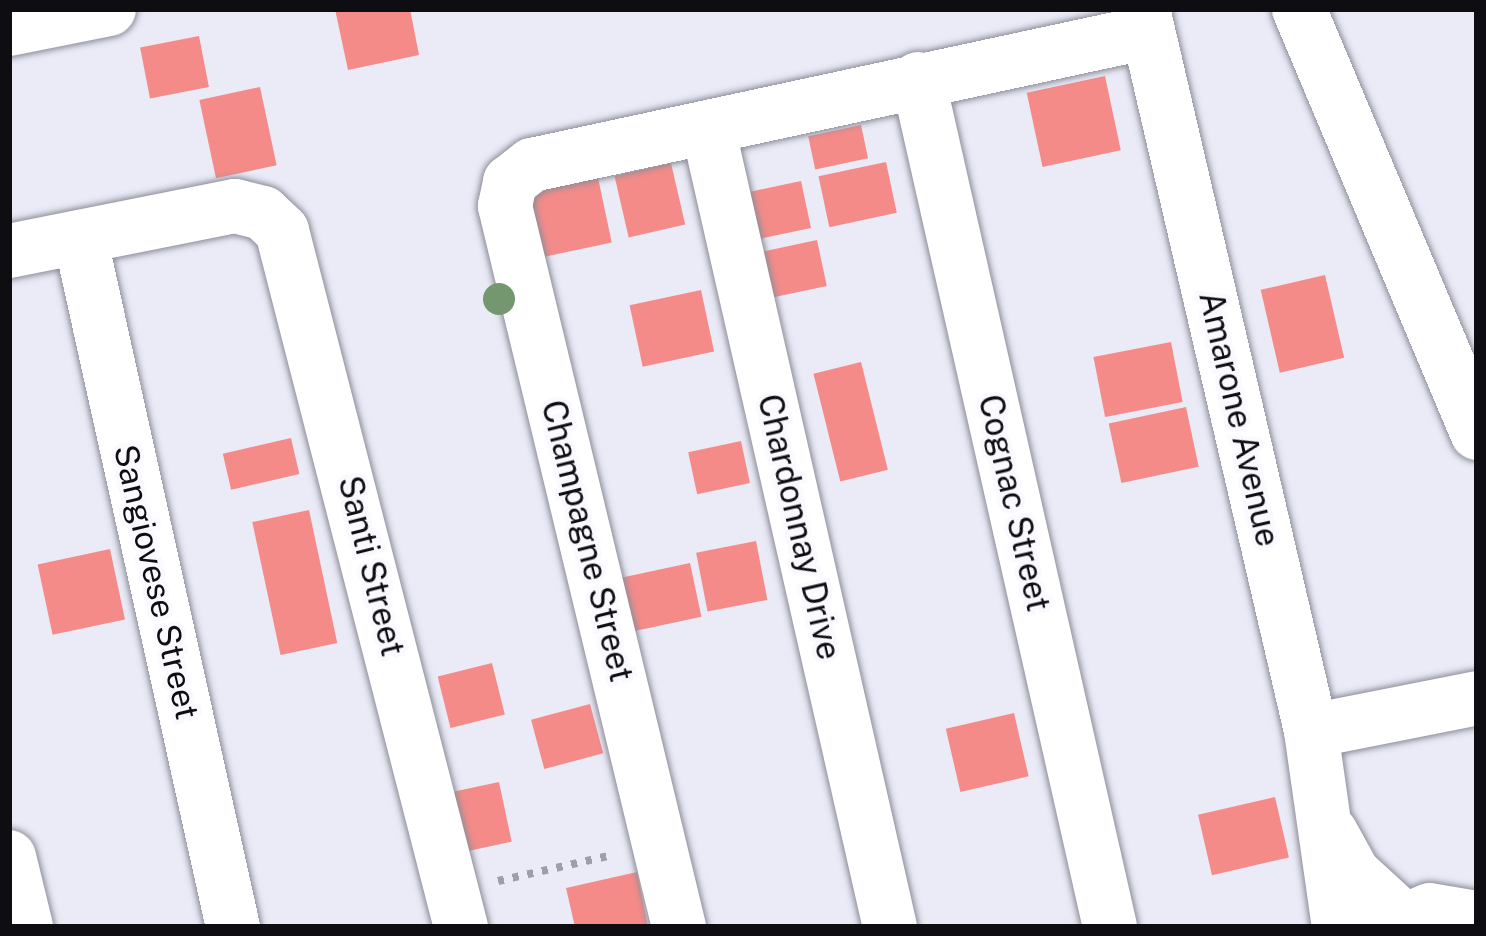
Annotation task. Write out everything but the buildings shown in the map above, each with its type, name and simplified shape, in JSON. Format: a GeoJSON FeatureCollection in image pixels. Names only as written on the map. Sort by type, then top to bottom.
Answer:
{"type":"FeatureCollection","features":[{"type":"Feature","properties":{"kind":"street"},"geometry":{"type":"LineString","coordinates":[[9,29],[109,9]]}},
{"type":"Feature","properties":{"kind":"street"},"geometry":{"type":"LineString","coordinates":[[1299,9],[1477,433]]}},
{"type":"Feature","properties":{"kind":"street"},"geometry":{"type":"LineString","coordinates":[[708,128],[1146,21]]}},
{"type":"Feature","properties":{"kind":"street","name":"Amarone Avenue"},"geometry":{"type":"LineString","coordinates":[[1146,21],[1311,731],[1330,830],[1339,927]]}},
{"type":"Feature","properties":{"kind":"street","name":"Cognac Street"},"geometry":{"type":"LineString","coordinates":[[918,79],[1110,927]]}},
{"type":"Feature","properties":{"kind":"street","name":"Champagne Street"},"geometry":{"type":"LineString","coordinates":[[679,927],[506,206],[510,182],[532,165],[708,128]]}},
{"type":"Feature","properties":{"kind":"street","name":"Chardonnay Drive"},"geometry":{"type":"LineString","coordinates":[[708,128],[890,927]]}},
{"type":"Feature","properties":{"kind":"street","name":"Santi Street"},"geometry":{"type":"LineString","coordinates":[[80,237],[235,206],[263,213],[292,255],[457,909]]}},
{"type":"Feature","properties":{"kind":"street"},"geometry":{"type":"LineString","coordinates":[[9,251],[80,237]]}},
{"type":"Feature","properties":{"kind":"street","name":"Sangiovese Street"},"geometry":{"type":"LineString","coordinates":[[80,237],[233,927]]}},
{"type":"Feature","properties":{"kind":"street"},"geometry":{"type":"LineString","coordinates":[[1311,731],[1477,698]]}},
{"type":"Feature","properties":{"kind":"street","name":"Amarone Avenue"},"geometry":{"type":"LineString","coordinates":[[1330,830],[1353,873],[1396,923]]}},
{"type":"Feature","properties":{"kind":"street"},"geometry":{"type":"LineString","coordinates":[[9,856],[26,927]]}},
{"type":"Feature","properties":{"kind":"street"},"geometry":{"type":"LineString","coordinates":[[1396,923],[1430,910],[1477,918]]}},
{"type":"Feature","properties":{"kind":"path"},"geometry":{"type":"LineString","coordinates":[[457,909],[660,844]]}}]}
